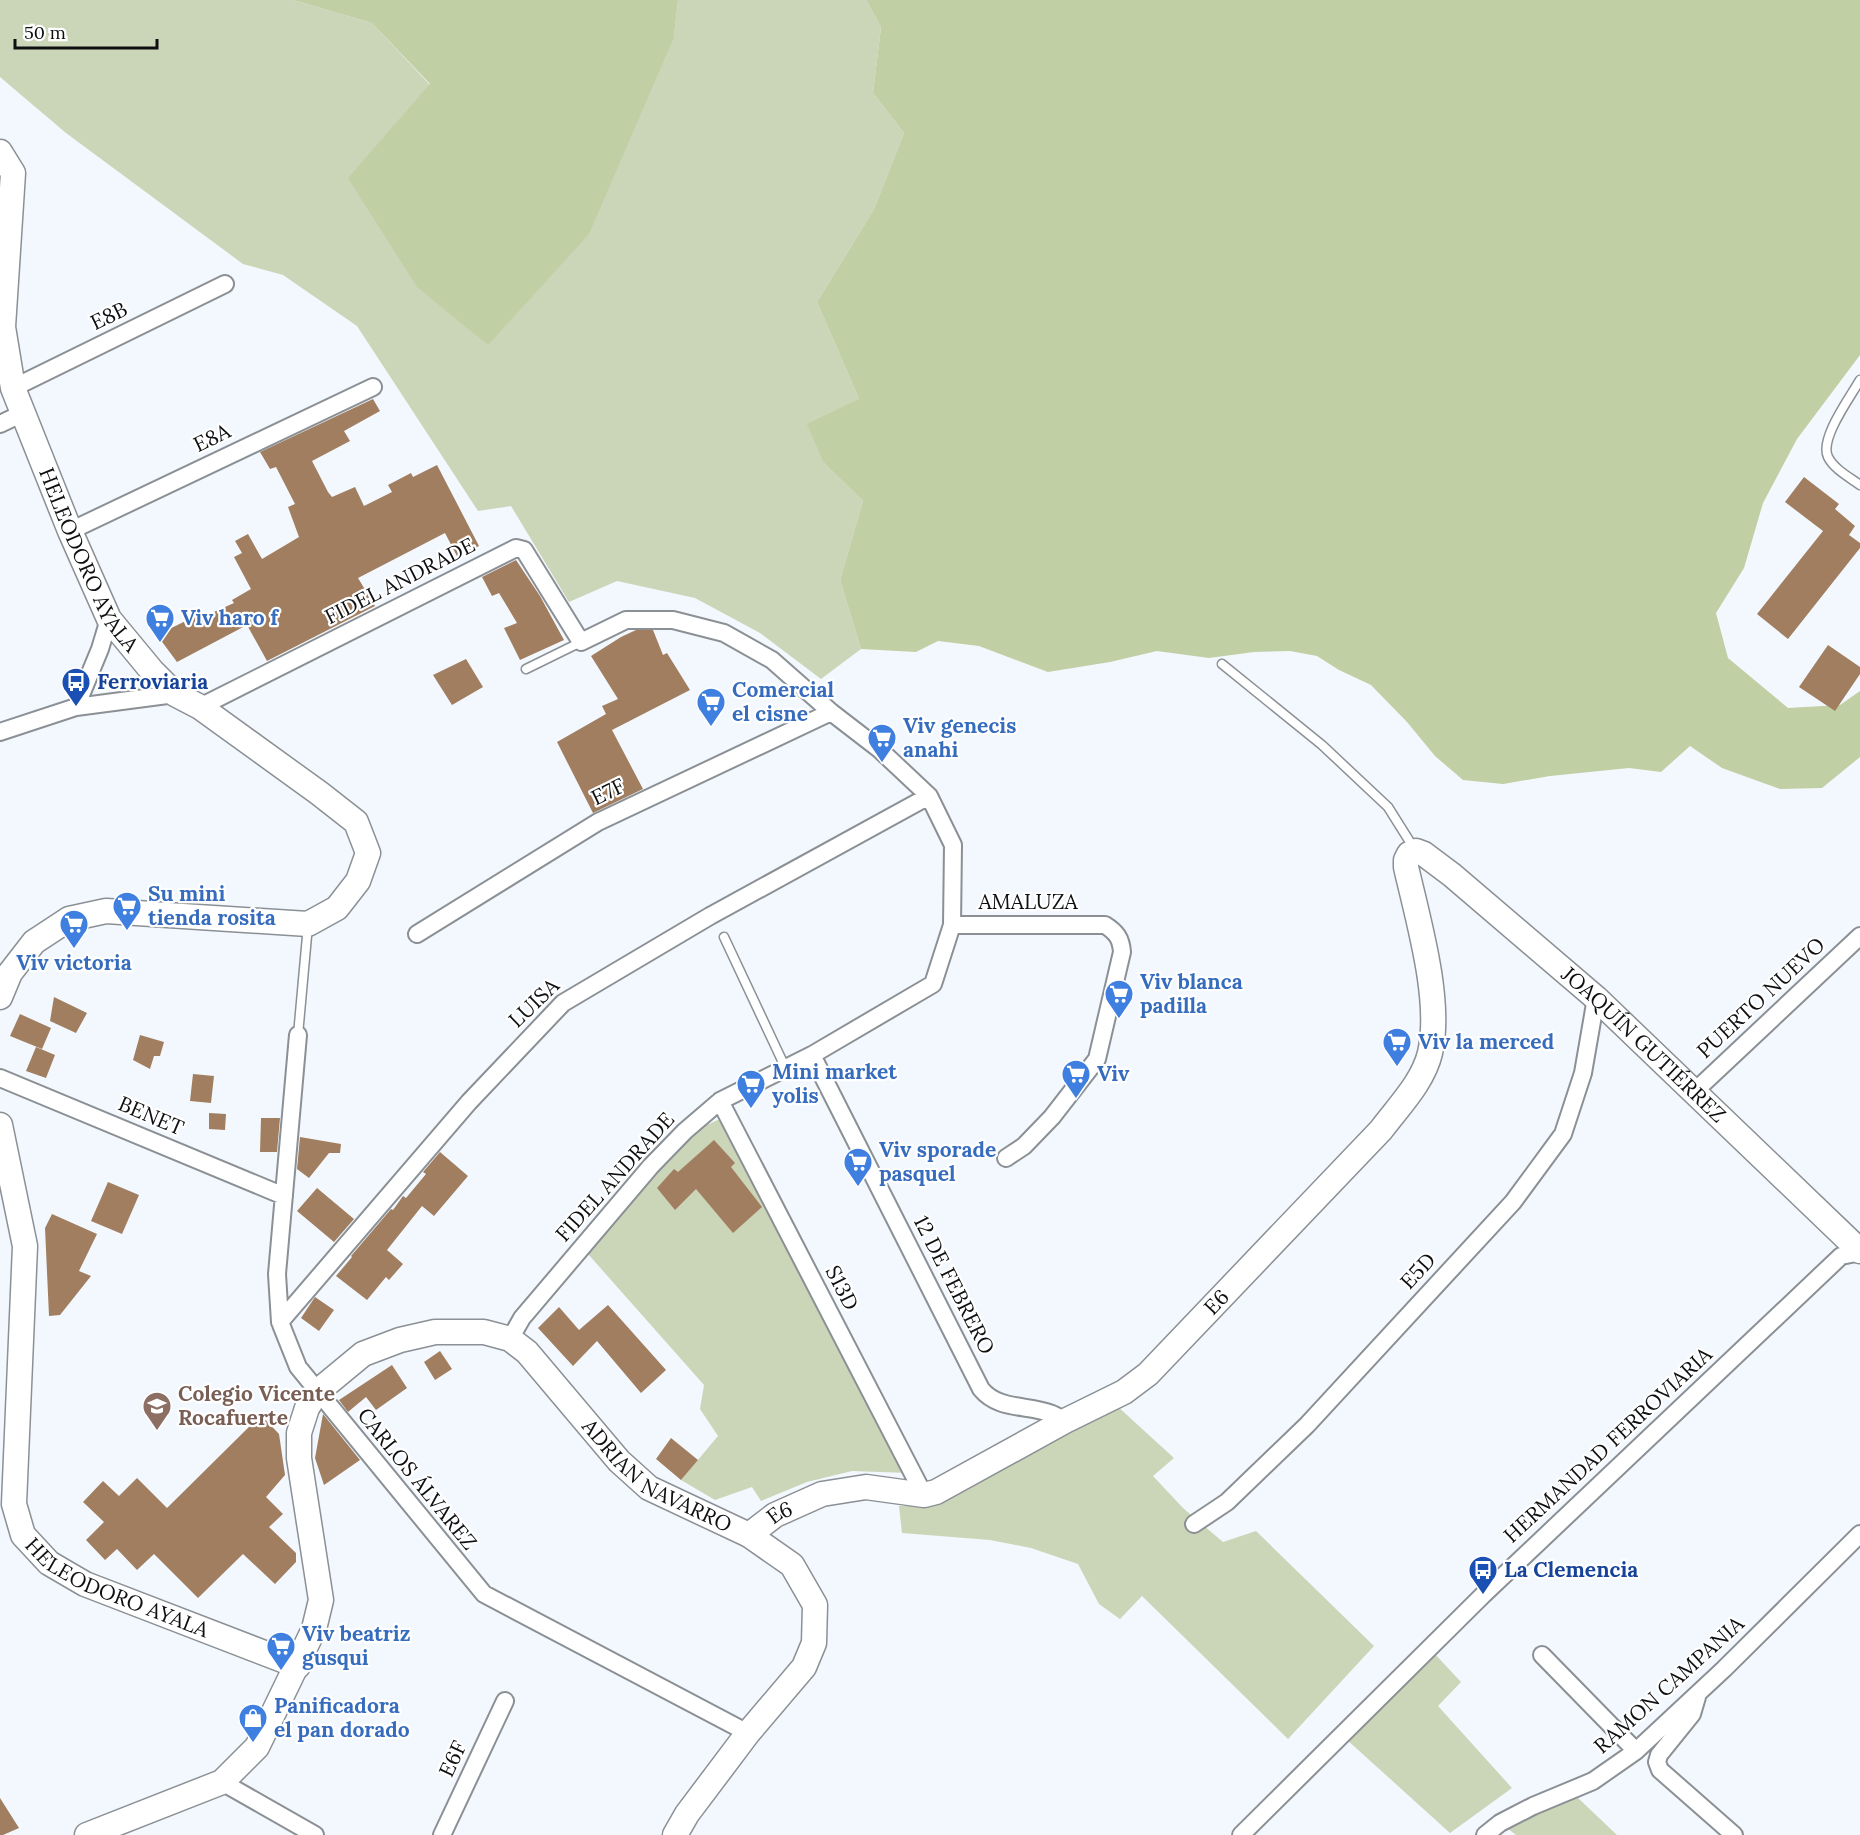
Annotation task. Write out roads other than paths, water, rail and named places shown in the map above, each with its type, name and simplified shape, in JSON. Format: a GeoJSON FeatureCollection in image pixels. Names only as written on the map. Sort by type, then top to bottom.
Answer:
{"type":"FeatureCollection","features":[{"type":"Feature","properties":{"kind":"street","name":"HELEODORO AYALA"},"geometry":{"type":"LineString","coordinates":[[0,152],[13,173],[3,258],[3,327],[13,388],[70,531],[109,619],[175,694],[200,707],[356,822],[368,853],[358,881],[337,908],[308,924]]}},
{"type":"Feature","properties":{"kind":"street","name":"E8B"},"geometry":{"type":"LineString","coordinates":[[13,388],[225,284]]}},
{"type":"Feature","properties":{"kind":"street","name":"E8A"},"geometry":{"type":"LineString","coordinates":[[70,531],[373,387]]}},
{"type":"Feature","properties":{"kind":"street"},"geometry":{"type":"LineString","coordinates":[[0,424],[23,413]]}},
{"type":"Feature","properties":{"kind":"street","name":"FIDEL ANDRADE"},"geometry":{"type":"LineString","coordinates":[[200,707],[516,548],[524,550],[581,642],[627,620],[673,620],[724,633],[772,660],[831,712],[879,749],[929,796],[952,845],[952,925],[936,979],[928,988],[786,1069],[720,1101],[685,1131],[651,1166],[522,1318],[510,1339]]}},
{"type":"Feature","properties":{"kind":"street"},"geometry":{"type":"LineString","coordinates":[[76,707],[89,678],[109,619]]}},
{"type":"Feature","properties":{"kind":"street"},"geometry":{"type":"LineString","coordinates":[[0,732],[76,707],[175,694]]}},
{"type":"Feature","properties":{"kind":"street","name":"E7F"},"geometry":{"type":"LineString","coordinates":[[417,934],[598,822],[831,712]]}},
{"type":"Feature","properties":{"kind":"street","name":"LUISA"},"geometry":{"type":"LineString","coordinates":[[280,1322],[469,1102],[563,1002],[710,916],[929,796]]}},
{"type":"Feature","properties":{"kind":"street","name":"JOAQUÍN GUTIÉRREZ"},"geometry":{"type":"LineString","coordinates":[[1416,851],[1424,854],[1452,875],[1596,998],[1860,1252]]}},
{"type":"Feature","properties":{"kind":"street","name":"E6"},"geometry":{"type":"LineString","coordinates":[[749,1535],[775,1515],[822,1494],[866,1487],[924,1496],[936,1492],[1065,1421],[1124,1392],[1148,1374],[1381,1130],[1415,1086],[1430,1054],[1433,1022],[1427,959],[1406,867],[1409,854],[1416,851]]}},
{"type":"Feature","properties":{"kind":"street"},"geometry":{"type":"LineString","coordinates":[[0,997],[10,973],[34,942],[69,920],[106,911],[308,924]]}},
{"type":"Feature","properties":{"kind":"street","name":"AMALUZA"},"geometry":{"type":"LineString","coordinates":[[952,925],[1105,925],[1115,931],[1121,941],[1122,952],[1097,1059],[1052,1117],[1024,1146],[1006,1158]]}},
{"type":"Feature","properties":{"kind":"street","name":"PUERTO NUEVO"},"geometry":{"type":"LineString","coordinates":[[1694,1092],[1860,936]]}},
{"type":"Feature","properties":{"kind":"street","name":"E5D"},"geometry":{"type":"LineString","coordinates":[[1194,1524],[1227,1502],[1308,1425],[1513,1202],[1563,1134],[1583,1073],[1596,998]]}},
{"type":"Feature","properties":{"kind":"street","name":"CARLOS ÁLVAREZ"},"geometry":{"type":"LineString","coordinates":[[298,1035],[277,1274],[280,1322],[298,1367],[484,1594],[748,1733]]}},
{"type":"Feature","properties":{"kind":"street","name":"12 DE FEBRERO"},"geometry":{"type":"LineString","coordinates":[[812,1054],[981,1389],[987,1397],[997,1403],[1052,1413],[1065,1421]]}},
{"type":"Feature","properties":{"kind":"street","name":"BENET"},"geometry":{"type":"LineString","coordinates":[[0,1078],[284,1196]]}},
{"type":"Feature","properties":{"kind":"street","name":"S13D"},"geometry":{"type":"LineString","coordinates":[[720,1101],[924,1496]]}},
{"type":"Feature","properties":{"kind":"street","name":"HELEODORO AYALA"},"geometry":{"type":"LineString","coordinates":[[0,1129],[24,1246],[7,1507],[23,1535],[49,1563],[85,1584],[298,1666]]}},
{"type":"Feature","properties":{"kind":"street","name":"HERMANDAD FERROVIARIA"},"geometry":{"type":"LineString","coordinates":[[1241,1835],[1483,1595],[1841,1256],[1860,1252]]}},
{"type":"Feature","properties":{"kind":"street","name":"ADRIAN NAVARRO"},"geometry":{"type":"LineString","coordinates":[[317,1392],[363,1354],[400,1340],[435,1332],[484,1332],[510,1339],[526,1352],[619,1461],[649,1488],[749,1535],[792,1565],[815,1605],[814,1643],[804,1667],[748,1733],[687,1815],[675,1835]]}},
{"type":"Feature","properties":{"kind":"street"},"geometry":{"type":"LineString","coordinates":[[87,1835],[222,1782],[257,1747],[298,1666],[314,1629],[321,1600],[299,1458],[299,1433],[307,1408],[317,1392]]}},
{"type":"Feature","properties":{"kind":"street","name":"RAMON CAMPANIA"},"geometry":{"type":"LineString","coordinates":[[1485,1835],[1500,1823],[1533,1806],[1593,1781],[1636,1751],[1860,1534]]}},
{"type":"Feature","properties":{"kind":"street"},"geometry":{"type":"LineString","coordinates":[[1542,1655],[1636,1751]]}},
{"type":"Feature","properties":{"kind":"street"},"geometry":{"type":"LineString","coordinates":[[1697,1694],[1692,1714],[1659,1755],[1657,1762],[1660,1770],[1734,1835]]}},
{"type":"Feature","properties":{"kind":"street","name":"E6F"},"geometry":{"type":"LineString","coordinates":[[442,1835],[505,1701]]}},
{"type":"Feature","properties":{"kind":"street"},"geometry":{"type":"LineString","coordinates":[[222,1782],[315,1835]]}},
{"type":"Feature","properties":{"kind":"lane"},"geometry":{"type":"LineString","coordinates":[[1860,380],[1834,424],[1826,444],[1826,455],[1832,464],[1860,485]]}},
{"type":"Feature","properties":{"kind":"lane"},"geometry":{"type":"LineString","coordinates":[[526,669],[581,642]]}},
{"type":"Feature","properties":{"kind":"lane"},"geometry":{"type":"LineString","coordinates":[[1222,664],[1322,745],[1388,807],[1416,851]]}},
{"type":"Feature","properties":{"kind":"lane","name":"CARLOS ÁLVAREZ"},"geometry":{"type":"LineString","coordinates":[[298,1035],[308,924]]}},
{"type":"Feature","properties":{"kind":"lane"},"geometry":{"type":"LineString","coordinates":[[724,937],[786,1069]]}},
{"type":"Feature","properties":{"kind":"place","name":"Viv haro f"},"geometry":{"type":"Point","coordinates":[160,644]}},
{"type":"Feature","properties":{"kind":"place","name":"Ferroviaria"},"geometry":{"type":"Point","coordinates":[76,708]}},
{"type":"Feature","properties":{"kind":"place","name":"Comercial el cisne"},"geometry":{"type":"Point","coordinates":[711,728]}},
{"type":"Feature","properties":{"kind":"place","name":"Viv genecis anahi"},"geometry":{"type":"Point","coordinates":[882,764]}},
{"type":"Feature","properties":{"kind":"place","name":"Su mini tienda rosita"},"geometry":{"type":"Point","coordinates":[127,932]}},
{"type":"Feature","properties":{"kind":"place","name":"Viv victoria"},"geometry":{"type":"Point","coordinates":[74,950]}},
{"type":"Feature","properties":{"kind":"place","name":"Viv blanca padilla"},"geometry":{"type":"Point","coordinates":[1119,1020]}},
{"type":"Feature","properties":{"kind":"place","name":"Viv la merced"},"geometry":{"type":"Point","coordinates":[1397,1068]}},
{"type":"Feature","properties":{"kind":"place","name":"Viv"},"geometry":{"type":"Point","coordinates":[1076,1100]}},
{"type":"Feature","properties":{"kind":"place","name":"Mini market yolis"},"geometry":{"type":"Point","coordinates":[751,1110]}},
{"type":"Feature","properties":{"kind":"place","name":"Viv sporade pasquel"},"geometry":{"type":"Point","coordinates":[858,1188]}},
{"type":"Feature","properties":{"kind":"place","name":"Colegio Vicente Rocafuerte"},"geometry":{"type":"Point","coordinates":[157,1432]}},
{"type":"Feature","properties":{"kind":"place","name":"La Clemencia"},"geometry":{"type":"Point","coordinates":[1483,1596]}},
{"type":"Feature","properties":{"kind":"place","name":"Viv beatriz gusqui"},"geometry":{"type":"Point","coordinates":[281,1672]}},
{"type":"Feature","properties":{"kind":"place","name":"Panificadora el pan dorado"},"geometry":{"type":"Point","coordinates":[253,1744]}}]}
